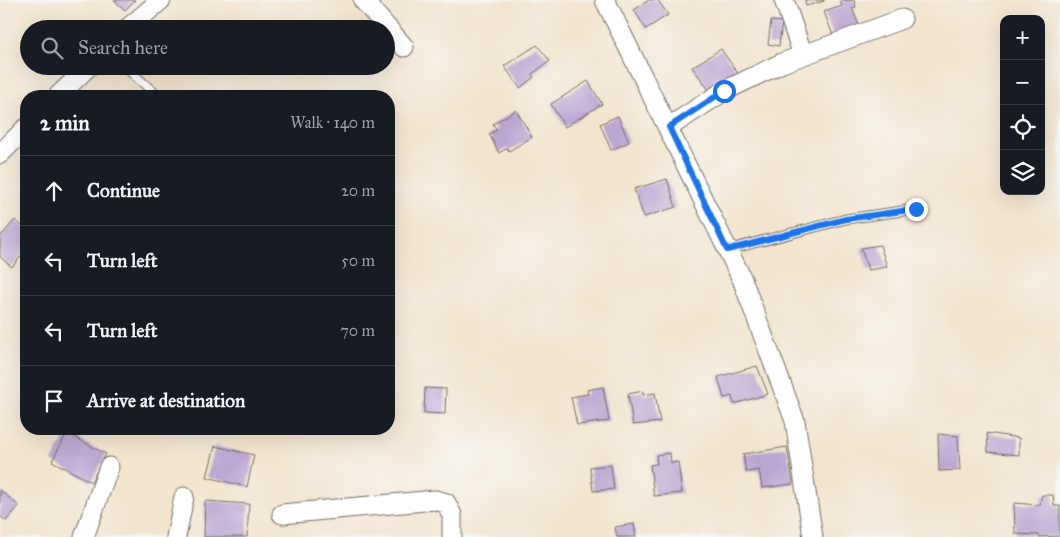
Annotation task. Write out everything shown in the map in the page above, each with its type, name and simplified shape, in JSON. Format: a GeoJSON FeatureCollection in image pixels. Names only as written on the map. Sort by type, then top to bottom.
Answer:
{"type":"FeatureCollection","features":[{"type":"Feature","properties":{"kind":"street"},"geometry":{"type":"LineString","coordinates":[[138,20],[161,0]]}},
{"type":"Feature","properties":{"kind":"street"},"geometry":{"type":"LineString","coordinates":[[363,0],[380,20]]}},
{"type":"Feature","properties":{"kind":"street"},"geometry":{"type":"LineString","coordinates":[[605,0],[742,279],[795,422],[813,537]]}},
{"type":"Feature","properties":{"kind":"street"},"geometry":{"type":"LineString","coordinates":[[784,0],[803,55]]}},
{"type":"Feature","properties":{"kind":"street"},"geometry":{"type":"LineString","coordinates":[[669,127],[724,91],[782,62],[902,19]]}},
{"type":"Feature","properties":{"kind":"street"},"geometry":{"type":"LineString","coordinates":[[395,37],[404,47]]}},
{"type":"Feature","properties":{"kind":"street"},"geometry":{"type":"LineString","coordinates":[[64,90],[80,75]]}},
{"type":"Feature","properties":{"kind":"street"},"geometry":{"type":"LineString","coordinates":[[0,154],[20,134]]}},
{"type":"Feature","properties":{"kind":"street"},"geometry":{"type":"LineString","coordinates":[[84,537],[109,467]]}},
{"type":"Feature","properties":{"kind":"street"},"geometry":{"type":"LineString","coordinates":[[176,537],[184,497]]}},
{"type":"Feature","properties":{"kind":"street"},"geometry":{"type":"LineString","coordinates":[[282,514],[435,500],[446,503],[452,515],[452,537]]}},
{"type":"Feature","properties":{"kind":"lane"},"geometry":{"type":"LineString","coordinates":[[134,75],[151,90]]}},
{"type":"Feature","properties":{"kind":"lane"},"geometry":{"type":"LineString","coordinates":[[727,250],[846,219],[916,209]]}},
{"type":"Feature","properties":{"kind":"building"},"geometry":{"type":"Polygon","coordinates":[[[114,0],[135,0],[125,10],[114,0]]]}},
{"type":"Feature","properties":{"kind":"building"},"geometry":{"type":"Polygon","coordinates":[[[649,0],[658,0],[668,15],[646,29],[634,10],[649,0]]]}},
{"type":"Feature","properties":{"kind":"building"},"geometry":{"type":"Polygon","coordinates":[[[805,0],[824,0],[824,1],[806,6],[805,0]]]}},
{"type":"Feature","properties":{"kind":"building"},"geometry":{"type":"Polygon","coordinates":[[[854,0],[856,7],[852,8],[860,28],[834,38],[824,12],[842,6],[840,1],[854,0]]]}},
{"type":"Feature","properties":{"kind":"building"},"geometry":{"type":"Polygon","coordinates":[[[771,21],[782,22],[779,46],[768,44],[771,21]]]}},
{"type":"Feature","properties":{"kind":"building"},"geometry":{"type":"Polygon","coordinates":[[[537,45],[550,61],[532,74],[534,77],[520,88],[504,66],[537,45]]]}},
{"type":"Feature","properties":{"kind":"building"},"geometry":{"type":"Polygon","coordinates":[[[721,49],[739,75],[712,94],[692,67],[721,49]]]}},
{"type":"Feature","properties":{"kind":"building"},"geometry":{"type":"Polygon","coordinates":[[[588,81],[602,104],[565,127],[551,104],[588,81]]]}},
{"type":"Feature","properties":{"kind":"building"},"geometry":{"type":"Polygon","coordinates":[[[516,110],[532,137],[509,151],[507,148],[499,153],[489,134],[497,130],[493,124],[516,110]]]}},
{"type":"Feature","properties":{"kind":"building"},"geometry":{"type":"Polygon","coordinates":[[[618,116],[629,142],[611,150],[600,124],[618,116]]]}},
{"type":"Feature","properties":{"kind":"building"},"geometry":{"type":"Polygon","coordinates":[[[667,179],[676,207],[644,217],[634,189],[667,179]]]}},
{"type":"Feature","properties":{"kind":"building"},"geometry":{"type":"Polygon","coordinates":[[[15,220],[20,224],[20,257],[12,267],[0,257],[0,237],[15,220]]]}},
{"type":"Feature","properties":{"kind":"building"},"geometry":{"type":"Polygon","coordinates":[[[880,245],[887,267],[868,270],[861,248],[880,245]]]}},
{"type":"Feature","properties":{"kind":"building"},"geometry":{"type":"Polygon","coordinates":[[[757,366],[768,394],[734,404],[732,396],[724,398],[718,377],[757,366]]]}},
{"type":"Feature","properties":{"kind":"building"},"geometry":{"type":"Polygon","coordinates":[[[603,387],[609,421],[577,425],[571,397],[588,394],[587,390],[603,387]]]}},
{"type":"Feature","properties":{"kind":"building"},"geometry":{"type":"Polygon","coordinates":[[[425,388],[446,389],[445,414],[424,413],[425,388]]]}},
{"type":"Feature","properties":{"kind":"building"},"geometry":{"type":"Polygon","coordinates":[[[643,391],[643,395],[655,393],[660,422],[633,425],[628,394],[643,391]]]}},
{"type":"Feature","properties":{"kind":"building"},"geometry":{"type":"Polygon","coordinates":[[[987,433],[1019,438],[1019,455],[988,452],[987,433]]]}},
{"type":"Feature","properties":{"kind":"building"},"geometry":{"type":"Polygon","coordinates":[[[938,434],[958,436],[960,470],[939,471],[938,434]]]}},
{"type":"Feature","properties":{"kind":"building"},"geometry":{"type":"Polygon","coordinates":[[[66,435],[71,435],[106,454],[91,482],[52,461],[66,435]]]}},
{"type":"Feature","properties":{"kind":"building"},"geometry":{"type":"Polygon","coordinates":[[[215,446],[254,455],[247,487],[207,477],[215,446]]]}},
{"type":"Feature","properties":{"kind":"building"},"geometry":{"type":"Polygon","coordinates":[[[787,447],[793,484],[762,488],[759,470],[746,472],[743,454],[787,447]]]}},
{"type":"Feature","properties":{"kind":"building"},"geometry":{"type":"Polygon","coordinates":[[[670,453],[671,463],[678,462],[682,493],[654,496],[650,465],[657,464],[656,455],[670,453]]]}},
{"type":"Feature","properties":{"kind":"building"},"geometry":{"type":"Polygon","coordinates":[[[611,465],[614,489],[593,491],[590,467],[611,465]]]}},
{"type":"Feature","properties":{"kind":"building"},"geometry":{"type":"Polygon","coordinates":[[[0,490],[19,506],[6,521],[0,516],[0,490]]]}},
{"type":"Feature","properties":{"kind":"building"},"geometry":{"type":"Polygon","coordinates":[[[1042,495],[1053,495],[1054,506],[1060,506],[1060,536],[1039,537],[1039,535],[1015,534],[1014,503],[1040,505],[1042,495]]]}},
{"type":"Feature","properties":{"kind":"building"},"geometry":{"type":"Polygon","coordinates":[[[205,501],[249,504],[247,537],[204,537],[205,501]]]}},
{"type":"Feature","properties":{"kind":"building"},"geometry":{"type":"Polygon","coordinates":[[[634,524],[636,537],[617,537],[615,527],[634,524]]]}},
{"type":"Feature","properties":{"kind":"route"},"geometry":{"type":"LineString","coordinates":[[724,91],[669,127],[727,250],[846,219],[916,209]]}}]}
